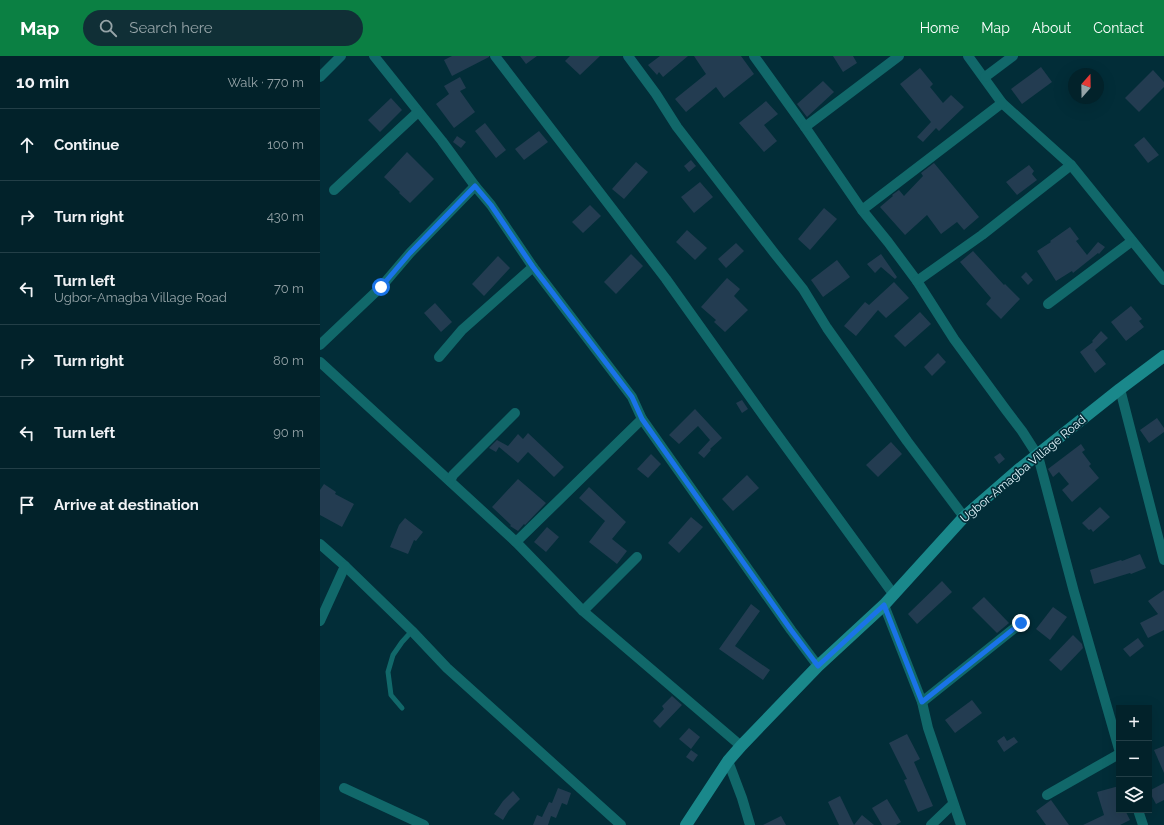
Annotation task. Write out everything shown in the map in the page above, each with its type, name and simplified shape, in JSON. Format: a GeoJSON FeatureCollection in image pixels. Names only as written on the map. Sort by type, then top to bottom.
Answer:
{"type":"FeatureCollection","features":[{"type":"Feature","properties":{"kind":"street"},"geometry":{"type":"LineString","coordinates":[[320,77],[341,56]]}},
{"type":"Feature","properties":{"kind":"street"},"geometry":{"type":"LineString","coordinates":[[374,56],[491,205],[533,267],[632,397],[642,419],[818,666]]}},
{"type":"Feature","properties":{"kind":"street"},"geometry":{"type":"LineString","coordinates":[[494,56],[666,279],[894,595]]}},
{"type":"Feature","properties":{"kind":"street"},"geometry":{"type":"LineString","coordinates":[[628,56],[656,94],[677,127],[803,289],[815,306],[827,328],[964,518]]}},
{"type":"Feature","properties":{"kind":"street"},"geometry":{"type":"LineString","coordinates":[[754,56],[862,210],[918,281],[954,339],[1022,431],[1038,456],[1080,614],[1117,741]]}},
{"type":"Feature","properties":{"kind":"street"},"geometry":{"type":"LineString","coordinates":[[805,127],[899,56]]}},
{"type":"Feature","properties":{"kind":"street"},"geometry":{"type":"LineString","coordinates":[[968,56],[985,77],[1002,103],[1071,165],[1164,280]]}},
{"type":"Feature","properties":{"kind":"street"},"geometry":{"type":"LineString","coordinates":[[985,77],[1012,56]]}},
{"type":"Feature","properties":{"kind":"street"},"geometry":{"type":"LineString","coordinates":[[862,210],[1002,103]]}},
{"type":"Feature","properties":{"kind":"street"},"geometry":{"type":"LineString","coordinates":[[334,190],[418,112]]}},
{"type":"Feature","properties":{"kind":"street"},"geometry":{"type":"LineString","coordinates":[[918,281],[982,235],[1071,165]]}},
{"type":"Feature","properties":{"kind":"street"},"geometry":{"type":"LineString","coordinates":[[320,344],[381,287],[410,253],[475,186]]}},
{"type":"Feature","properties":{"kind":"street"},"geometry":{"type":"LineString","coordinates":[[1048,304],[1132,241]]}},
{"type":"Feature","properties":{"kind":"street"},"geometry":{"type":"LineString","coordinates":[[439,357],[462,330],[533,267]]}},
{"type":"Feature","properties":{"kind":"street","name":"Ugbor-Amagba Village Road"},"geometry":{"type":"LineString","coordinates":[[686,825],[728,761],[818,666],[894,595],[964,518],[1018,470],[1038,456],[1120,389],[1164,356]]}},
{"type":"Feature","properties":{"kind":"street"},"geometry":{"type":"LineString","coordinates":[[321,367],[450,481],[516,542],[584,611],[742,746]]}},
{"type":"Feature","properties":{"kind":"street"},"geometry":{"type":"LineString","coordinates":[[1120,389],[1164,560]]}},
{"type":"Feature","properties":{"kind":"street"},"geometry":{"type":"LineString","coordinates":[[450,481],[453,475],[515,413]]}},
{"type":"Feature","properties":{"kind":"street"},"geometry":{"type":"LineString","coordinates":[[516,542],[642,419]]}},
{"type":"Feature","properties":{"kind":"street"},"geometry":{"type":"LineString","coordinates":[[320,544],[345,566],[448,668],[621,825]]}},
{"type":"Feature","properties":{"kind":"street"},"geometry":{"type":"LineString","coordinates":[[584,611],[637,557]]}},
{"type":"Feature","properties":{"kind":"street"},"geometry":{"type":"LineString","coordinates":[[320,621],[345,566]]}},
{"type":"Feature","properties":{"kind":"street"},"geometry":{"type":"LineString","coordinates":[[884,605],[922,702],[928,728],[961,825]]}},
{"type":"Feature","properties":{"kind":"street"},"geometry":{"type":"LineString","coordinates":[[922,702],[1021,623]]}},
{"type":"Feature","properties":{"kind":"street"},"geometry":{"type":"LineString","coordinates":[[1048,795],[1116,756]]}},
{"type":"Feature","properties":{"kind":"street"},"geometry":{"type":"LineString","coordinates":[[728,761],[742,798],[750,825]]}},
{"type":"Feature","properties":{"kind":"street"},"geometry":{"type":"LineString","coordinates":[[344,788],[424,825]]}},
{"type":"Feature","properties":{"kind":"street"},"geometry":{"type":"LineString","coordinates":[[931,825],[953,804]]}},
{"type":"Feature","properties":{"kind":"street"},"geometry":{"type":"LineString","coordinates":[[1139,813],[1143,825]]}},
{"type":"Feature","properties":{"kind":"lane"},"geometry":{"type":"LineString","coordinates":[[402,708],[391,695],[388,672],[393,655],[412,631]]}},
{"type":"Feature","properties":{"kind":"building"},"geometry":{"type":"Polygon","coordinates":[[[452,56],[489,57],[452,76],[444,60],[452,56]]]}},
{"type":"Feature","properties":{"kind":"building"},"geometry":{"type":"Polygon","coordinates":[[[520,56],[537,56],[526,64],[520,56]]]}},
{"type":"Feature","properties":{"kind":"building"},"geometry":{"type":"Polygon","coordinates":[[[570,56],[600,56],[580,75],[565,61],[570,56]]]}},
{"type":"Feature","properties":{"kind":"building"},"geometry":{"type":"Polygon","coordinates":[[[660,56],[688,56],[663,77],[659,72],[657,75],[648,65],[660,56]]]}},
{"type":"Feature","properties":{"kind":"building"},"geometry":{"type":"Polygon","coordinates":[[[694,56],[741,56],[754,74],[724,98],[716,87],[686,112],[675,99],[706,74],[694,56]]]}},
{"type":"Feature","properties":{"kind":"building"},"geometry":{"type":"Polygon","coordinates":[[[833,56],[853,56],[857,63],[843,72],[833,56]]]}},
{"type":"Feature","properties":{"kind":"building"},"geometry":{"type":"Polygon","coordinates":[[[1041,67],[1052,82],[1022,104],[1011,89],[1041,67]]]}},
{"type":"Feature","properties":{"kind":"building"},"geometry":{"type":"Polygon","coordinates":[[[920,68],[933,84],[930,87],[943,103],[951,95],[964,107],[939,131],[936,128],[923,142],[917,137],[931,122],[900,84],[920,68]]]}},
{"type":"Feature","properties":{"kind":"building"},"geometry":{"type":"Polygon","coordinates":[[[1153,70],[1164,82],[1164,87],[1139,112],[1125,98],[1153,70]]]}},
{"type":"Feature","properties":{"kind":"building"},"geometry":{"type":"Polygon","coordinates":[[[460,77],[466,88],[460,91],[475,112],[454,128],[436,104],[449,94],[444,86],[460,77]]]}},
{"type":"Feature","properties":{"kind":"building"},"geometry":{"type":"Polygon","coordinates":[[[823,81],[834,92],[807,117],[797,104],[823,81]]]}},
{"type":"Feature","properties":{"kind":"building"},"geometry":{"type":"Polygon","coordinates":[[[391,98],[402,110],[380,132],[368,120],[391,98]]]}},
{"type":"Feature","properties":{"kind":"building"},"geometry":{"type":"Polygon","coordinates":[[[766,101],[778,114],[764,125],[777,141],[764,152],[739,123],[766,101]]]}},
{"type":"Feature","properties":{"kind":"building"},"geometry":{"type":"Polygon","coordinates":[[[485,123],[506,150],[496,158],[475,131],[485,123]]]}},
{"type":"Feature","properties":{"kind":"building"},"geometry":{"type":"Polygon","coordinates":[[[539,131],[548,142],[524,160],[515,149],[539,131]]]}},
{"type":"Feature","properties":{"kind":"building"},"geometry":{"type":"Polygon","coordinates":[[[457,136],[466,142],[461,148],[453,142],[457,136]]]}},
{"type":"Feature","properties":{"kind":"building"},"geometry":{"type":"Polygon","coordinates":[[[1144,137],[1159,155],[1148,163],[1134,145],[1144,137]]]}},
{"type":"Feature","properties":{"kind":"building"},"geometry":{"type":"Polygon","coordinates":[[[407,152],[434,179],[410,203],[384,177],[407,152]]]}},
{"type":"Feature","properties":{"kind":"building"},"geometry":{"type":"Polygon","coordinates":[[[691,160],[696,166],[689,172],[684,166],[691,160]]]}},
{"type":"Feature","properties":{"kind":"building"},"geometry":{"type":"Polygon","coordinates":[[[636,162],[648,172],[624,199],[612,189],[636,162]]]}},
{"type":"Feature","properties":{"kind":"building"},"geometry":{"type":"Polygon","coordinates":[[[934,163],[979,217],[964,230],[957,222],[941,234],[927,215],[905,235],[880,207],[899,190],[904,196],[923,176],[921,173],[934,163]]]}},
{"type":"Feature","properties":{"kind":"building"},"geometry":{"type":"Polygon","coordinates":[[[1029,165],[1034,171],[1032,174],[1037,180],[1017,195],[1006,182],[1029,165]]]}},
{"type":"Feature","properties":{"kind":"building"},"geometry":{"type":"Polygon","coordinates":[[[700,182],[713,197],[694,213],[681,197],[700,182]]]}},
{"type":"Feature","properties":{"kind":"building"},"geometry":{"type":"Polygon","coordinates":[[[590,205],[601,216],[583,233],[572,222],[590,205]]]}},
{"type":"Feature","properties":{"kind":"building"},"geometry":{"type":"Polygon","coordinates":[[[824,208],[837,219],[810,250],[798,239],[824,208]]]}},
{"type":"Feature","properties":{"kind":"building"},"geometry":{"type":"Polygon","coordinates":[[[1070,227],[1079,239],[1076,241],[1087,255],[1098,242],[1105,247],[1099,254],[1098,253],[1073,273],[1072,271],[1056,281],[1037,251],[1070,227]]]}},
{"type":"Feature","properties":{"kind":"building"},"geometry":{"type":"Polygon","coordinates":[[[687,230],[707,248],[695,260],[676,242],[687,230]]]}},
{"type":"Feature","properties":{"kind":"building"},"geometry":{"type":"Polygon","coordinates":[[[736,243],[744,251],[726,268],[718,259],[736,243]]]}},
{"type":"Feature","properties":{"kind":"building"},"geometry":{"type":"Polygon","coordinates":[[[973,251],[1004,285],[1005,284],[1020,299],[1001,319],[986,304],[991,298],[960,262],[973,251]]]}},
{"type":"Feature","properties":{"kind":"building"},"geometry":{"type":"Polygon","coordinates":[[[631,254],[643,266],[616,294],[604,282],[631,254]]]}},
{"type":"Feature","properties":{"kind":"building"},"geometry":{"type":"Polygon","coordinates":[[[881,254],[897,277],[895,279],[881,267],[875,273],[867,264],[881,254]]]}},
{"type":"Feature","properties":{"kind":"building"},"geometry":{"type":"Polygon","coordinates":[[[498,256],[510,268],[484,296],[472,284],[498,256]]]}},
{"type":"Feature","properties":{"kind":"building"},"geometry":{"type":"Polygon","coordinates":[[[837,260],[850,277],[823,297],[811,280],[837,260]]]}},
{"type":"Feature","properties":{"kind":"building"},"geometry":{"type":"Polygon","coordinates":[[[1026,272],[1033,280],[1028,285],[1021,277],[1026,272]]]}},
{"type":"Feature","properties":{"kind":"building"},"geometry":{"type":"Polygon","coordinates":[[[727,278],[740,289],[734,296],[748,310],[725,332],[714,322],[716,320],[701,307],[727,278]]]}},
{"type":"Feature","properties":{"kind":"building"},"geometry":{"type":"Polygon","coordinates":[[[894,282],[909,298],[886,318],[878,310],[856,336],[844,326],[865,302],[869,305],[894,282]]]}},
{"type":"Feature","properties":{"kind":"building"},"geometry":{"type":"Polygon","coordinates":[[[435,303],[452,322],[441,332],[424,313],[435,303]]]}},
{"type":"Feature","properties":{"kind":"building"},"geometry":{"type":"Polygon","coordinates":[[[1131,306],[1142,319],[1139,321],[1144,327],[1126,341],[1111,322],[1131,306]]]}},
{"type":"Feature","properties":{"kind":"building"},"geometry":{"type":"Polygon","coordinates":[[[920,312],[931,324],[905,347],[894,336],[920,312]]]}},
{"type":"Feature","properties":{"kind":"building"},"geometry":{"type":"Polygon","coordinates":[[[1101,331],[1108,338],[1095,350],[1106,364],[1095,373],[1080,352],[1093,342],[1092,341],[1101,331]]]}},
{"type":"Feature","properties":{"kind":"building"},"geometry":{"type":"Polygon","coordinates":[[[938,353],[946,362],[932,376],[924,367],[938,353]]]}},
{"type":"Feature","properties":{"kind":"building"},"geometry":{"type":"Polygon","coordinates":[[[742,400],[748,409],[742,413],[736,403],[742,400]]]}},
{"type":"Feature","properties":{"kind":"building"},"geometry":{"type":"Polygon","coordinates":[[[695,409],[722,438],[710,449],[711,450],[704,458],[698,453],[710,440],[698,426],[679,444],[669,435],[695,409]]]}},
{"type":"Feature","properties":{"kind":"building"},"geometry":{"type":"Polygon","coordinates":[[[1157,418],[1164,428],[1164,432],[1149,443],[1140,430],[1157,418]]]}},
{"type":"Feature","properties":{"kind":"building"},"geometry":{"type":"Polygon","coordinates":[[[528,433],[564,467],[554,477],[528,452],[518,463],[499,447],[496,452],[489,448],[497,440],[508,446],[518,434],[523,439],[528,433]]]}},
{"type":"Feature","properties":{"kind":"building"},"geometry":{"type":"Polygon","coordinates":[[[891,442],[902,454],[878,477],[866,465],[891,442]]]}},
{"type":"Feature","properties":{"kind":"building"},"geometry":{"type":"Polygon","coordinates":[[[1081,444],[1085,450],[1082,452],[1091,464],[1089,466],[1099,478],[1072,502],[1062,490],[1069,484],[1059,472],[1053,477],[1048,469],[1081,444]]]}},
{"type":"Feature","properties":{"kind":"building"},"geometry":{"type":"Polygon","coordinates":[[[1000,453],[1005,459],[999,464],[994,457],[1000,453]]]}},
{"type":"Feature","properties":{"kind":"building"},"geometry":{"type":"Polygon","coordinates":[[[651,454],[661,464],[648,478],[637,469],[651,454]]]}},
{"type":"Feature","properties":{"kind":"building"},"geometry":{"type":"Polygon","coordinates":[[[747,475],[759,488],[733,511],[722,499],[747,475]]]}},
{"type":"Feature","properties":{"kind":"building"},"geometry":{"type":"Polygon","coordinates":[[[518,479],[546,503],[518,531],[510,526],[511,525],[492,507],[518,479]]]}},
{"type":"Feature","properties":{"kind":"building"},"geometry":{"type":"Polygon","coordinates":[[[324,484],[336,492],[335,494],[354,504],[342,527],[320,515],[320,490],[324,484]]]}},
{"type":"Feature","properties":{"kind":"building"},"geometry":{"type":"Polygon","coordinates":[[[589,487],[626,522],[612,539],[627,551],[617,564],[589,542],[605,521],[579,498],[589,487]]]}},
{"type":"Feature","properties":{"kind":"building"},"geometry":{"type":"Polygon","coordinates":[[[1100,507],[1110,517],[1093,532],[1082,523],[1100,507]]]}},
{"type":"Feature","properties":{"kind":"building"},"geometry":{"type":"Polygon","coordinates":[[[691,517],[703,527],[679,553],[668,543],[691,517]]]}},
{"type":"Feature","properties":{"kind":"building"},"geometry":{"type":"Polygon","coordinates":[[[405,518],[423,532],[416,541],[414,540],[408,554],[390,547],[399,525],[405,518]]]}},
{"type":"Feature","properties":{"kind":"building"},"geometry":{"type":"Polygon","coordinates":[[[547,527],[559,537],[546,552],[534,542],[547,527]]]}},
{"type":"Feature","properties":{"kind":"building"},"geometry":{"type":"Polygon","coordinates":[[[1140,554],[1146,568],[1131,574],[1130,573],[1094,584],[1090,570],[1140,554]]]}},
{"type":"Feature","properties":{"kind":"building"},"geometry":{"type":"Polygon","coordinates":[[[942,581],[952,592],[917,624],[908,614],[942,581]]]}},
{"type":"Feature","properties":{"kind":"building"},"geometry":{"type":"Polygon","coordinates":[[[1164,590],[1164,630],[1148,638],[1140,623],[1158,614],[1148,601],[1164,590]]]}},
{"type":"Feature","properties":{"kind":"building"},"geometry":{"type":"Polygon","coordinates":[[[984,597],[1009,623],[997,633],[972,608],[984,597]]]}},
{"type":"Feature","properties":{"kind":"building"},"geometry":{"type":"Polygon","coordinates":[[[751,604],[760,611],[735,646],[770,670],[763,680],[719,649],[751,604]]]}},
{"type":"Feature","properties":{"kind":"building"},"geometry":{"type":"Polygon","coordinates":[[[1053,607],[1067,617],[1050,640],[1036,629],[1053,607]]]}},
{"type":"Feature","properties":{"kind":"building"},"geometry":{"type":"Polygon","coordinates":[[[1073,635],[1082,644],[1083,648],[1061,671],[1049,660],[1073,635]]]}},
{"type":"Feature","properties":{"kind":"building"},"geometry":{"type":"Polygon","coordinates":[[[1138,638],[1144,646],[1130,657],[1123,649],[1138,638]]]}},
{"type":"Feature","properties":{"kind":"building"},"geometry":{"type":"Polygon","coordinates":[[[672,696],[682,705],[660,728],[653,721],[664,709],[662,706],[672,696]]]}},
{"type":"Feature","properties":{"kind":"building"},"geometry":{"type":"Polygon","coordinates":[[[972,700],[982,713],[955,733],[945,720],[972,700]]]}},
{"type":"Feature","properties":{"kind":"building"},"geometry":{"type":"Polygon","coordinates":[[[689,728],[700,737],[691,749],[679,739],[689,728]]]}},
{"type":"Feature","properties":{"kind":"building"},"geometry":{"type":"Polygon","coordinates":[[[907,734],[920,759],[914,762],[933,806],[918,812],[904,780],[907,779],[889,743],[907,734]]]}},
{"type":"Feature","properties":{"kind":"building"},"geometry":{"type":"Polygon","coordinates":[[[1004,736],[1007,741],[1014,737],[1018,742],[1004,752],[997,741],[1004,736]]]}},
{"type":"Feature","properties":{"kind":"building"},"geometry":{"type":"Polygon","coordinates":[[[1164,746],[1164,773],[1154,750],[1164,746]]]}},
{"type":"Feature","properties":{"kind":"building"},"geometry":{"type":"Polygon","coordinates":[[[691,750],[698,755],[693,762],[686,757],[691,750]]]}},
{"type":"Feature","properties":{"kind":"building"},"geometry":{"type":"Polygon","coordinates":[[[1164,783],[1164,800],[1156,804],[1152,797],[1152,789],[1164,783]]]}},
{"type":"Feature","properties":{"kind":"building"},"geometry":{"type":"Polygon","coordinates":[[[1116,787],[1116,813],[1126,813],[1130,820],[1120,825],[1083,825],[1104,815],[1097,792],[1116,787]]]}},
{"type":"Feature","properties":{"kind":"building"},"geometry":{"type":"Polygon","coordinates":[[[558,788],[571,793],[567,805],[562,803],[556,818],[551,816],[548,825],[533,825],[537,815],[542,817],[549,802],[552,803],[558,788]]]}},
{"type":"Feature","properties":{"kind":"building"},"geometry":{"type":"Polygon","coordinates":[[[513,791],[520,799],[509,810],[503,820],[494,814],[503,801],[513,791]]]}},
{"type":"Feature","properties":{"kind":"building"},"geometry":{"type":"Polygon","coordinates":[[[840,796],[854,825],[839,825],[828,802],[840,796]]]}},
{"type":"Feature","properties":{"kind":"building"},"geometry":{"type":"Polygon","coordinates":[[[887,799],[901,822],[896,825],[882,825],[872,808],[887,799]]]}},
{"type":"Feature","properties":{"kind":"building"},"geometry":{"type":"Polygon","coordinates":[[[1051,800],[1069,825],[1046,825],[1036,811],[1051,800]]]}},
{"type":"Feature","properties":{"kind":"building"},"geometry":{"type":"Polygon","coordinates":[[[862,815],[874,825],[854,825],[862,815]]]}},
{"type":"Feature","properties":{"kind":"building"},"geometry":{"type":"Polygon","coordinates":[[[781,816],[786,825],[763,825],[781,816]]]}},
{"type":"Feature","properties":{"kind":"route"},"geometry":{"type":"LineString","coordinates":[[381,287],[410,253],[475,186],[491,205],[533,267],[632,397],[642,419],[737,555],[818,666],[884,605],[922,702],[1021,623]]}}]}
